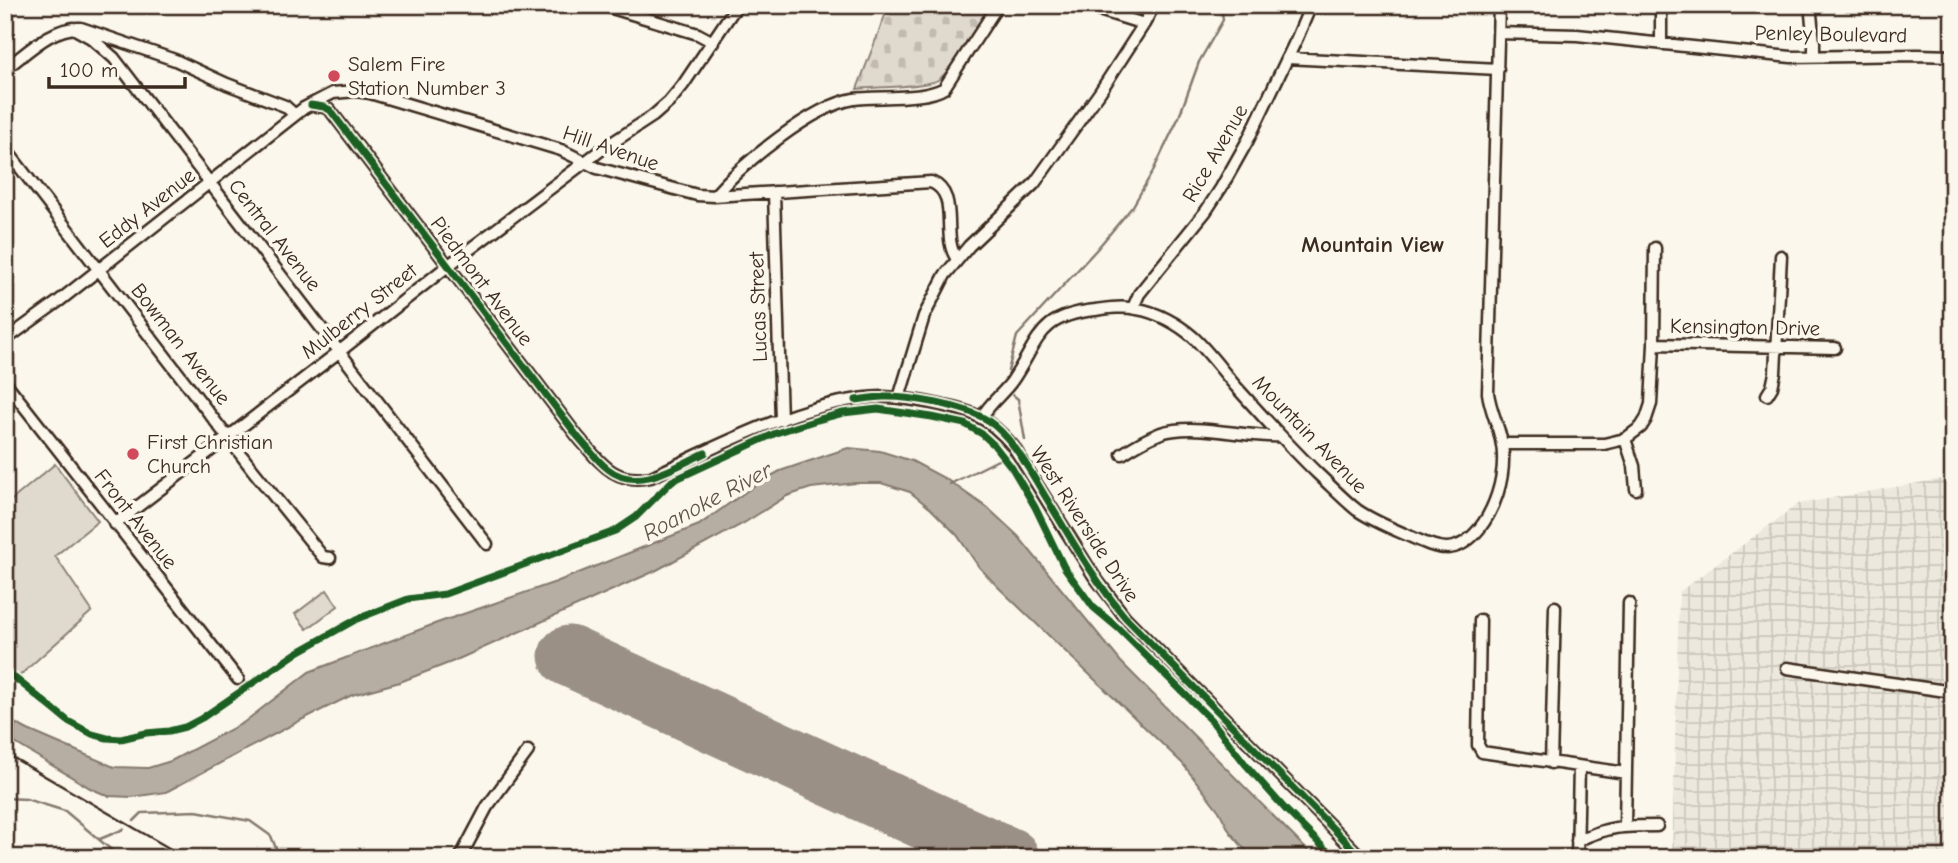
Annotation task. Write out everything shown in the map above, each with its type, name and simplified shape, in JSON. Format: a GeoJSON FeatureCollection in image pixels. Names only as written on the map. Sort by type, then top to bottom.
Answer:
{"type":"FeatureCollection","features":[{"type":"Feature","properties":{"kind":"street"},"geometry":{"type":"LineString","coordinates":[[602,5],[698,34],[713,42]]}},
{"type":"Feature","properties":{"kind":"street","name":"Mulberry Street"},"geometry":{"type":"LineString","coordinates":[[115,524],[449,265],[586,162],[635,130],[669,102],[690,76],[737,5]]}},
{"type":"Feature","properties":{"kind":"street"},"geometry":{"type":"LineString","coordinates":[[714,196],[742,167],[829,107],[862,99],[932,94],[944,88],[998,5]]}},
{"type":"Feature","properties":{"kind":"street"},"geometry":{"type":"LineString","coordinates":[[1083,5],[1144,24]]}},
{"type":"Feature","properties":{"kind":"street"},"geometry":{"type":"LineString","coordinates":[[899,398],[924,316],[945,275],[957,259],[1034,184],[1077,126],[1154,5]]}},
{"type":"Feature","properties":{"kind":"street","name":"Rice Avenue"},"geometry":{"type":"LineString","coordinates":[[1133,308],[1139,294],[1206,211],[1221,188],[1248,140],[1311,5]]}},
{"type":"Feature","properties":{"kind":"street","name":"Mountain Avenue"},"geometry":{"type":"LineString","coordinates":[[982,417],[1013,380],[1033,343],[1057,319],[1076,312],[1133,308],[1172,323],[1195,339],[1281,436],[1357,510],[1374,521],[1443,549],[1460,546],[1468,540],[1486,518],[1500,485],[1503,469],[1503,444],[1488,393],[1499,5]]}},
{"type":"Feature","properties":{"kind":"street"},"geometry":{"type":"LineString","coordinates":[[1661,5],[1661,44]]}},
{"type":"Feature","properties":{"kind":"street"},"geometry":{"type":"LineString","coordinates":[[1810,5],[1814,57]]}},
{"type":"Feature","properties":{"kind":"street","name":"Central Avenue"},"geometry":{"type":"LineString","coordinates":[[73,28],[91,38],[114,58],[487,544]]}},
{"type":"Feature","properties":{"kind":"street"},"geometry":{"type":"LineString","coordinates":[[5,69],[59,30],[81,29],[175,60],[285,106],[295,115]]}},
{"type":"Feature","properties":{"kind":"street","name":"Penley Boulevard"},"geometry":{"type":"LineString","coordinates":[[1499,33],[1577,35],[1781,57],[1953,56]]}},
{"type":"Feature","properties":{"kind":"street"},"geometry":{"type":"LineString","coordinates":[[1287,58],[1498,69]]}},
{"type":"Feature","properties":{"kind":"street","name":"Hill Avenue"},"geometry":{"type":"LineString","coordinates":[[311,105],[333,93],[370,93],[561,150],[597,167],[688,193],[714,196],[931,182],[944,191],[950,247],[957,259]]}},
{"type":"Feature","properties":{"kind":"street","name":"Eddy Avenue"},"geometry":{"type":"LineString","coordinates":[[5,340],[311,105]]}},
{"type":"Feature","properties":{"kind":"street","name":"Piedmont Avenue"},"geometry":{"type":"LineString","coordinates":[[311,105],[330,110],[578,437],[607,469],[626,478]]}},
{"type":"Feature","properties":{"kind":"street","name":"Bowman Avenue"},"geometry":{"type":"LineString","coordinates":[[5,148],[323,557],[330,558]]}},
{"type":"Feature","properties":{"kind":"street","name":"Lucas Street"},"geometry":{"type":"LineString","coordinates":[[774,192],[781,419]]}},
{"type":"Feature","properties":{"kind":"street"},"geometry":{"type":"LineString","coordinates":[[1503,444],[1604,444],[1625,439],[1641,427],[1650,411],[1655,248]]}},
{"type":"Feature","properties":{"kind":"street"},"geometry":{"type":"LineString","coordinates":[[1767,395],[1775,378],[1781,256]]}},
{"type":"Feature","properties":{"kind":"street","name":"Kensington Drive"},"geometry":{"type":"LineString","coordinates":[[1654,344],[1835,348]]}},
{"type":"Feature","properties":{"kind":"street","name":"Front Avenue"},"geometry":{"type":"LineString","coordinates":[[5,382],[238,679]]}},
{"type":"Feature","properties":{"kind":"street","name":"West Riverside Drive"},"geometry":{"type":"LineString","coordinates":[[626,478],[651,477],[781,419],[831,404],[883,397],[899,398],[952,407],[982,417],[998,428],[1013,446],[1094,576],[1125,617],[1362,858]]}},
{"type":"Feature","properties":{"kind":"street"},"geometry":{"type":"LineString","coordinates":[[1122,454],[1153,436],[1173,430],[1281,436]]}},
{"type":"Feature","properties":{"kind":"street"},"geometry":{"type":"LineString","coordinates":[[1625,439],[1634,466],[1636,489]]}},
{"type":"Feature","properties":{"kind":"street"},"geometry":{"type":"LineString","coordinates":[[1625,826],[1629,603]]}},
{"type":"Feature","properties":{"kind":"street"},"geometry":{"type":"LineString","coordinates":[[1551,763],[1555,607]]}},
{"type":"Feature","properties":{"kind":"street"},"geometry":{"type":"LineString","coordinates":[[1480,620],[1479,749],[1482,752],[1626,773]]}},
{"type":"Feature","properties":{"kind":"street"},"geometry":{"type":"LineString","coordinates":[[1787,668],[1953,692]]}},
{"type":"Feature","properties":{"kind":"street"},"geometry":{"type":"LineString","coordinates":[[460,858],[487,807],[528,751]]}},
{"type":"Feature","properties":{"kind":"street"},"geometry":{"type":"LineString","coordinates":[[1577,858],[1579,767]]}},
{"type":"Feature","properties":{"kind":"street"},"geometry":{"type":"LineString","coordinates":[[1577,841],[1625,826],[1657,826]]}},
{"type":"Feature","properties":{"kind":"shaded area"},"geometry":{"type":"Polygon","coordinates":[[[848,448],[880,451],[912,461],[946,479],[989,509],[1018,536],[1121,662],[1315,858],[1252,858],[1230,832],[1219,811],[1182,763],[998,587],[979,567],[957,535],[910,492],[881,483],[811,488],[787,496],[744,523],[655,571],[454,661],[400,682],[352,695],[166,792],[132,797],[108,796],[5,737],[5,718],[114,767],[148,768],[171,761],[243,723],[309,672],[437,623],[556,582],[699,525],[758,483],[780,471],[848,448]]]}},
{"type":"Feature","properties":{"kind":"shaded area"},"geometry":{"type":"Polygon","coordinates":[[[1953,477],[1953,858],[1672,858],[1679,592],[1798,504],[1953,477]]]}},
{"type":"Feature","properties":{"kind":"green space"},"geometry":{"type":"Polygon","coordinates":[[[889,5],[994,5],[959,57],[938,80],[857,89],[889,5]]]}},
{"type":"Feature","properties":{"kind":"green space"},"geometry":{"type":"Polygon","coordinates":[[[55,464],[98,521],[55,556],[92,611],[8,686],[5,684],[5,513],[9,507],[8,503],[55,464]]]}},
{"type":"Feature","properties":{"kind":"green space"},"geometry":{"type":"Polygon","coordinates":[[[327,590],[338,606],[307,629],[295,614],[327,590]]]}},
{"type":"Feature","properties":{"kind":"waterway"},"geometry":{"type":"LineString","coordinates":[[1008,371],[1017,336],[1133,206],[1179,117],[1199,62],[1223,20],[1221,5]]}},
{"type":"Feature","properties":{"kind":"waterway"},"geometry":{"type":"LineString","coordinates":[[1013,395],[1018,399],[1025,440]]}},
{"type":"Feature","properties":{"kind":"waterway"},"geometry":{"type":"LineString","coordinates":[[950,484],[998,460]]}},
{"type":"Feature","properties":{"kind":"waterway"},"geometry":{"type":"LineString","coordinates":[[5,798],[26,799],[65,811],[121,858]]}},
{"type":"Feature","properties":{"kind":"waterway"},"geometry":{"type":"LineString","coordinates":[[134,821],[142,813],[196,811],[250,821],[271,836],[280,858]]}},
{"type":"Feature","properties":{"kind":"waterway"},"geometry":{"type":"LineString","coordinates":[[100,839],[124,829]]}},
{"type":"Feature","properties":{"kind":"runway"},"geometry":{"type":"LineString","coordinates":[[569,656],[1009,858]]}},
{"type":"Feature","properties":{"kind":"railway"},"geometry":{"type":"LineString","coordinates":[[5,753],[186,858]]}},
{"type":"Feature","properties":{"kind":"cycle path"},"geometry":{"type":"LineString","coordinates":[[311,105],[330,110],[578,437],[604,466],[620,476],[644,478],[657,475],[705,453]]}},
{"type":"Feature","properties":{"kind":"cycle path"},"geometry":{"type":"LineString","coordinates":[[856,400],[894,397],[936,403],[977,415],[1005,435],[1083,558],[1125,617],[1362,858]]}},
{"type":"Feature","properties":{"kind":"cycle path"},"geometry":{"type":"LineString","coordinates":[[5,670],[68,721],[92,734],[121,739],[185,727],[298,652],[357,619],[408,599],[445,594],[615,531],[636,517],[672,481],[776,433],[843,413],[878,409],[965,424],[994,445],[1012,468],[1035,507],[1064,567],[1093,607],[1118,628],[1211,720],[1286,810],[1334,858]]}},
{"type":"Feature","properties":{"kind":"place","name":"Salem Fire Station Number 3"},"geometry":{"type":"Point","coordinates":[334,76]}},
{"type":"Feature","properties":{"kind":"place","name":"First Christian Church"},"geometry":{"type":"Point","coordinates":[133,454]}},
{"type":"Feature","properties":{"kind":"district","name":"Mountain View"},"geometry":{"type":"Point","coordinates":[1373,244]}},
{"type":"Feature","properties":{"kind":"water label","name":"Roanoke River"},"geometry":{"type":"Point","coordinates":[707,501]}}]}
